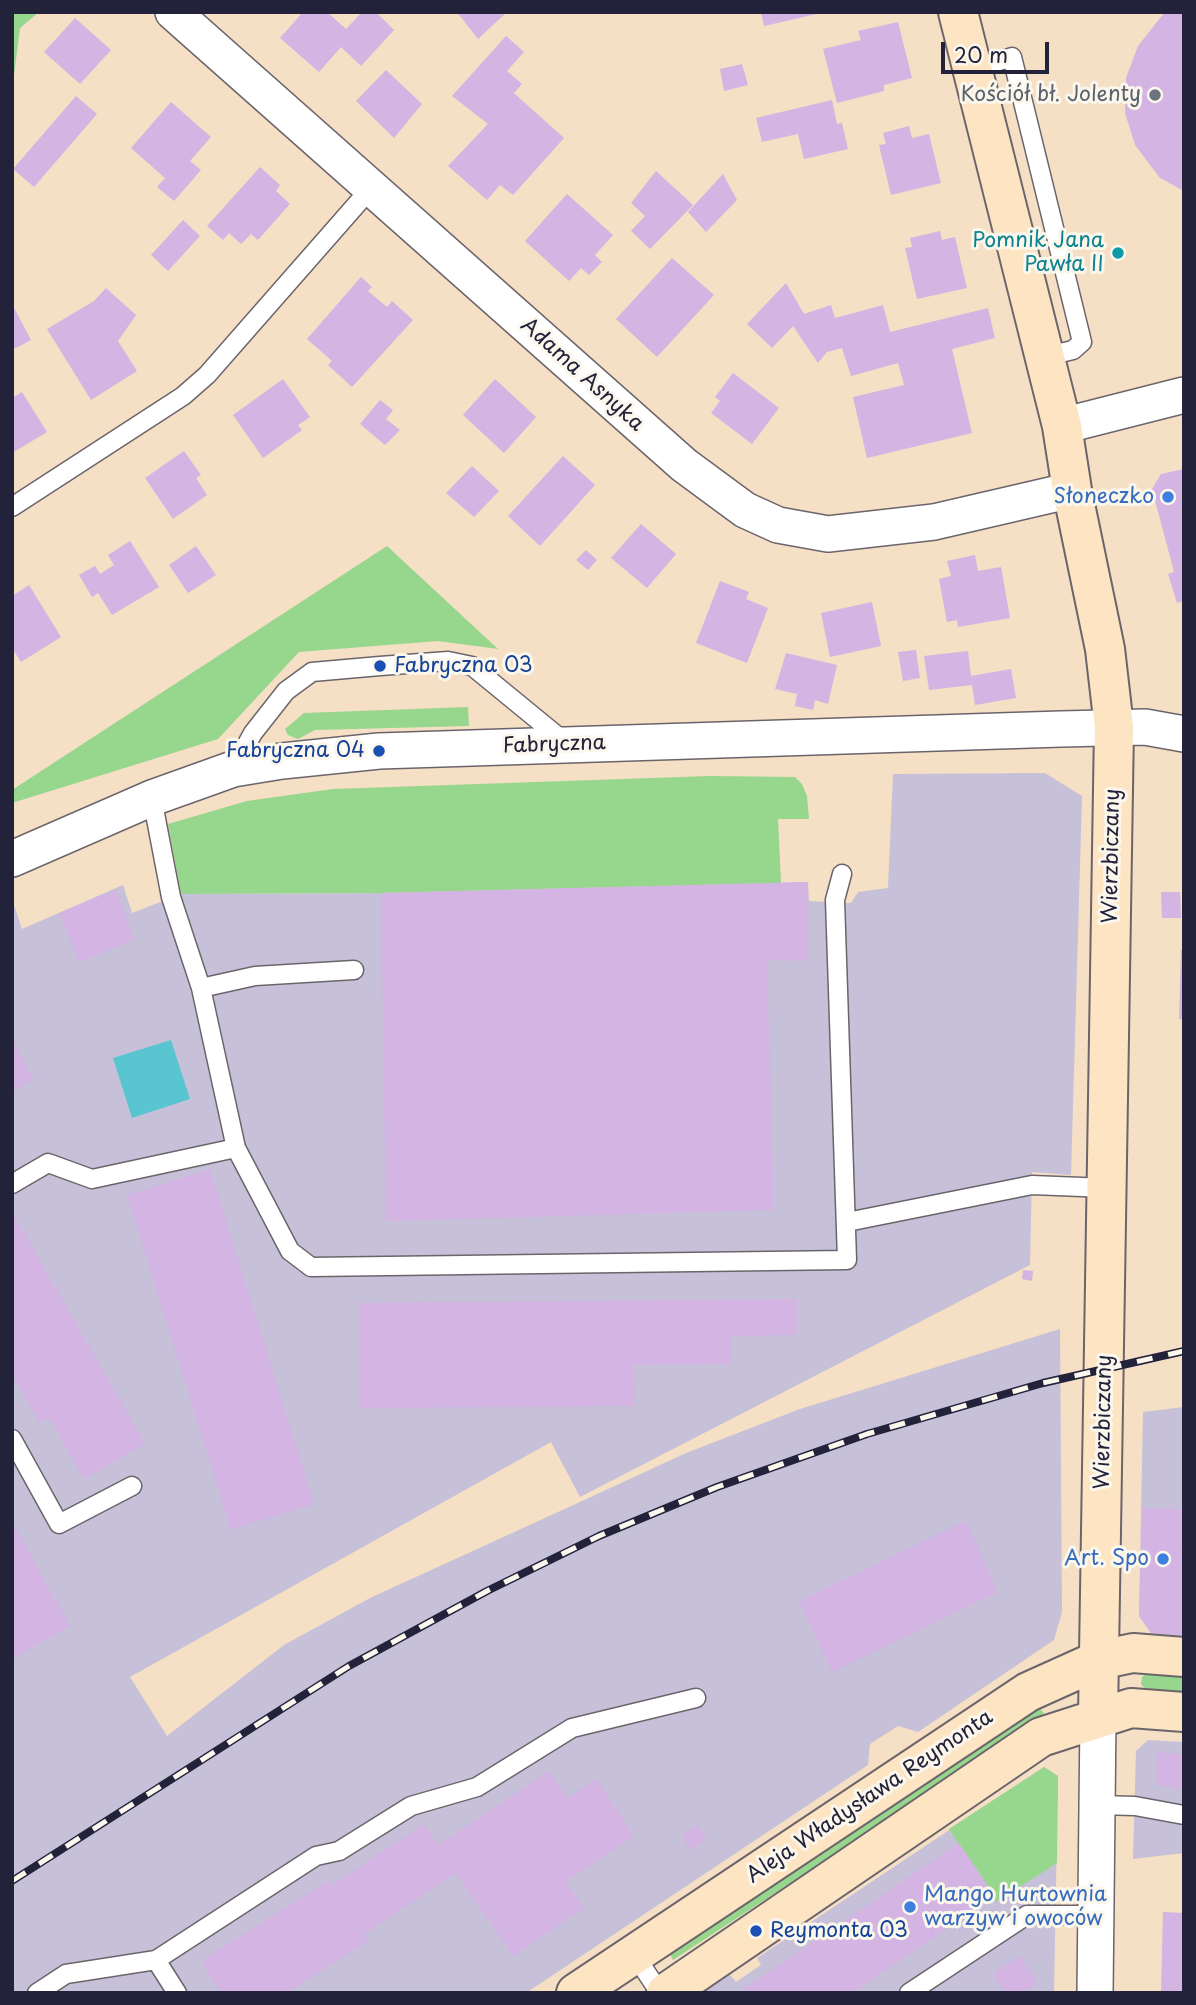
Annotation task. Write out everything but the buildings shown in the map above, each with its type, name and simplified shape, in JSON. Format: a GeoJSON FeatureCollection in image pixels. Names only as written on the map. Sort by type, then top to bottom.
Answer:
{"type":"FeatureCollection","features":[{"type":"Feature","properties":{"kind":"street","name":"Adama Asnyka"},"geometry":{"type":"LineString","coordinates":[[173,12],[684,465],[719,493],[767,520],[828,534],[863,531],[933,522],[1072,490]]}},
{"type":"Feature","properties":{"kind":"street","name":"Wierzbiczany"},"geometry":{"type":"LineString","coordinates":[[958,12],[1062,426],[1072,490],[1105,649],[1114,727],[1098,1716]]}},
{"type":"Feature","properties":{"kind":"street"},"geometry":{"type":"LineString","coordinates":[[1062,426],[1184,394]]}},
{"type":"Feature","properties":{"kind":"street","name":"Fabryczna"},"geometry":{"type":"LineString","coordinates":[[12,859],[152,798],[233,769],[379,751],[1114,727],[1144,727],[1184,734]]}},
{"type":"Feature","properties":{"kind":"street","name":"Aleja Władysława Reymonta"},"geometry":{"type":"LineString","coordinates":[[576,1993],[1028,1692],[1099,1660],[1132,1653],[1184,1657]]}},
{"type":"Feature","properties":{"kind":"street"},"geometry":{"type":"LineString","coordinates":[[663,1993],[1041,1737],[1098,1716],[1131,1708],[1184,1712]]}},
{"type":"Feature","properties":{"kind":"street"},"geometry":{"type":"LineString","coordinates":[[1095,1993],[1098,1716]]}},
{"type":"Feature","properties":{"kind":"lane"},"geometry":{"type":"LineString","coordinates":[[12,508],[183,396],[207,375],[371,188]]}},
{"type":"Feature","properties":{"kind":"lane"},"geometry":{"type":"LineString","coordinates":[[233,769],[253,733],[286,691],[312,672],[448,661],[472,666],[567,745]]}},
{"type":"Feature","properties":{"kind":"lane"},"geometry":{"type":"LineString","coordinates":[[152,798],[171,897],[201,988],[236,1148],[290,1251],[311,1267],[847,1261],[835,900],[842,874]]}},
{"type":"Feature","properties":{"kind":"lane"},"geometry":{"type":"LineString","coordinates":[[201,988],[255,975],[354,970]]}},
{"type":"Feature","properties":{"kind":"lane"},"geometry":{"type":"LineString","coordinates":[[12,1184],[48,1163],[92,1179],[236,1148]]}},
{"type":"Feature","properties":{"kind":"lane"},"geometry":{"type":"LineString","coordinates":[[847,1222],[1032,1185],[1107,1188]]}},
{"type":"Feature","properties":{"kind":"lane"},"geometry":{"type":"LineString","coordinates":[[12,1440],[60,1524],[132,1486]]}},
{"type":"Feature","properties":{"kind":"lane"},"geometry":{"type":"LineString","coordinates":[[37,1993],[66,1973],[156,1960],[316,1856],[339,1851],[411,1806],[477,1787],[572,1728],[696,1698]]}},
{"type":"Feature","properties":{"kind":"lane"},"geometry":{"type":"LineString","coordinates":[[1097,1805],[1135,1807],[1184,1815]]}},
{"type":"Feature","properties":{"kind":"lane"},"geometry":{"type":"LineString","coordinates":[[909,1993],[1027,1915],[1095,1915]]}},
{"type":"Feature","properties":{"kind":"lane"},"geometry":{"type":"LineString","coordinates":[[634,1954],[663,1993]]}},
{"type":"Feature","properties":{"kind":"lane"},"geometry":{"type":"LineString","coordinates":[[156,1960],[177,1993]]}},
{"type":"Feature","properties":{"kind":"shaded area"},"geometry":{"type":"Polygon","coordinates":[[[1045,773],[1082,796],[1071,1175],[1032,1172],[1030,1265],[580,1497],[551,1442],[130,1677],[167,1736],[284,1645],[370,1598],[686,1453],[800,1409],[1060,1329],[1062,1612],[1054,1640],[918,1732],[898,1726],[870,1744],[868,1765],[526,1993],[12,1993],[12,899],[22,929],[123,885],[132,913],[181,894],[381,893],[808,882],[809,901],[851,903],[858,892],[888,888],[893,774],[1045,773]]]}},
{"type":"Feature","properties":{"kind":"shaded area"},"geometry":{"type":"Polygon","coordinates":[[[1184,1407],[1184,1636],[1151,1633],[1139,1616],[1143,1412],[1184,1407]]]}},
{"type":"Feature","properties":{"kind":"shaded area"},"geometry":{"type":"Polygon","coordinates":[[[1148,1740],[1184,1742],[1184,1853],[1133,1859],[1136,1751],[1148,1740]]]}},
{"type":"Feature","properties":{"kind":"shaded area"},"geometry":{"type":"Polygon","coordinates":[[[1044,1767],[1058,1776],[1054,1993],[703,1993],[730,1975],[736,1982],[761,1965],[757,1958],[1044,1767]]]}},
{"type":"Feature","properties":{"kind":"green space"},"geometry":{"type":"Polygon","coordinates":[[[12,12],[39,12],[20,28],[12,91],[12,12]]]}},
{"type":"Feature","properties":{"kind":"green space"},"geometry":{"type":"Polygon","coordinates":[[[387,546],[498,649],[438,641],[299,652],[218,739],[12,803],[12,790],[387,546]]]}},
{"type":"Feature","properties":{"kind":"green space"},"geometry":{"type":"Polygon","coordinates":[[[468,707],[469,726],[315,730],[298,739],[288,735],[285,729],[304,713],[468,707]]]}},
{"type":"Feature","properties":{"kind":"green space"},"geometry":{"type":"Polygon","coordinates":[[[710,776],[795,777],[802,784],[807,796],[809,819],[778,819],[781,883],[381,893],[181,894],[168,824],[247,801],[333,789],[710,776]]]}},
{"type":"Feature","properties":{"kind":"green space"},"geometry":{"type":"Polygon","coordinates":[[[1148,1673],[1184,1674],[1184,1695],[1146,1690],[1141,1684],[1142,1677],[1148,1673]]]}},
{"type":"Feature","properties":{"kind":"green space"},"geometry":{"type":"Polygon","coordinates":[[[1032,1709],[1040,1709],[1044,1713],[1039,1720],[673,1960],[670,1954],[675,1948],[1032,1709]]]}},
{"type":"Feature","properties":{"kind":"green space"},"geometry":{"type":"Polygon","coordinates":[[[1044,1767],[1058,1776],[1057,1863],[996,1902],[949,1829],[1044,1767]]]}},
{"type":"Feature","properties":{"kind":"water"},"geometry":{"type":"Polygon","coordinates":[[[171,1040],[190,1099],[132,1118],[113,1058],[171,1040]]]}},
{"type":"Feature","properties":{"kind":"railway"},"geometry":{"type":"LineString","coordinates":[[12,1881],[349,1666],[487,1591],[599,1536],[717,1487],[867,1434],[1043,1383],[1184,1351]]}},
{"type":"Feature","properties":{"kind":"place","name":"Kościół bł. Jolenty"},"geometry":{"type":"Point","coordinates":[1155,95]}},
{"type":"Feature","properties":{"kind":"place","name":"Pomnik Jana Pawła II"},"geometry":{"type":"Point","coordinates":[1118,253]}},
{"type":"Feature","properties":{"kind":"place","name":"Słoneczko"},"geometry":{"type":"Point","coordinates":[1168,497]}},
{"type":"Feature","properties":{"kind":"place","name":"Fabryczna 03"},"geometry":{"type":"Point","coordinates":[380,666]}},
{"type":"Feature","properties":{"kind":"place","name":"Fabryczna 04"},"geometry":{"type":"Point","coordinates":[379,751]}},
{"type":"Feature","properties":{"kind":"place","name":"Art. Spo"},"geometry":{"type":"Point","coordinates":[1163,1559]}},
{"type":"Feature","properties":{"kind":"place","name":"Mango Hurtownia warzyw i owoców"},"geometry":{"type":"Point","coordinates":[910,1907]}},
{"type":"Feature","properties":{"kind":"place","name":"Reymonta 03"},"geometry":{"type":"Point","coordinates":[756,1931]}}]}
